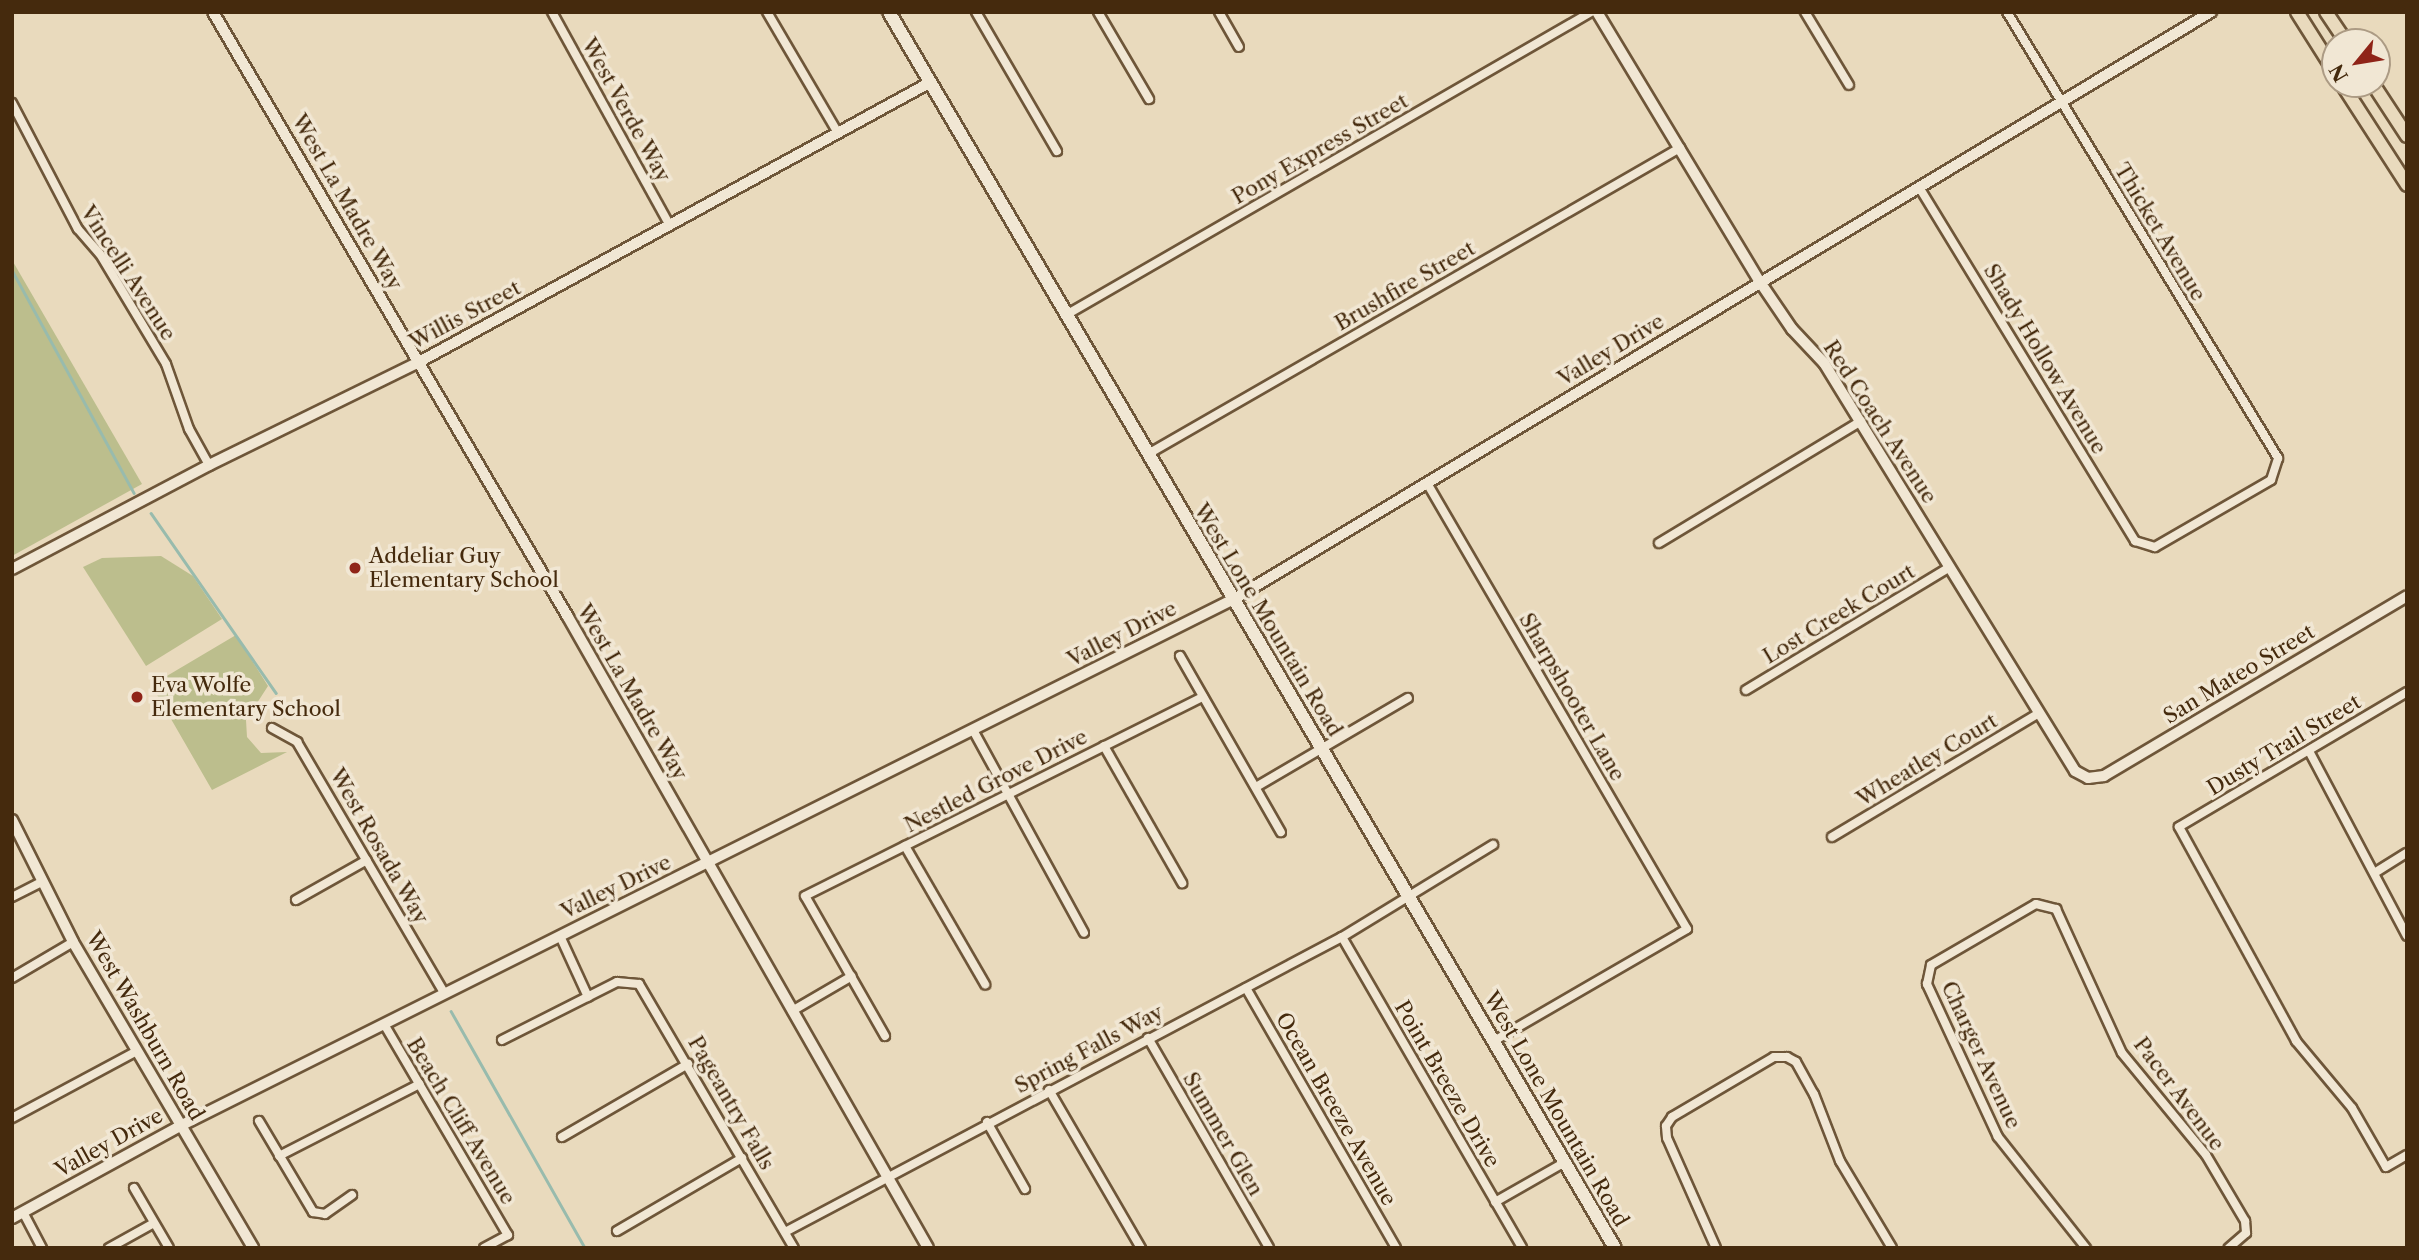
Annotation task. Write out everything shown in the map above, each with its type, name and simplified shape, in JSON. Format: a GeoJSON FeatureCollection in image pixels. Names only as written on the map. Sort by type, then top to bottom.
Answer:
{"type":"FeatureCollection","features":[{"type":"Feature","properties":{"kind":"main road","name":"West Lone Mountain Road"},"geometry":{"type":"LineString","coordinates":[[889,12],[1615,1248]]}},
{"type":"Feature","properties":{"kind":"main road"},"geometry":{"type":"LineString","coordinates":[[2297,12],[2321,50]]}},
{"type":"Feature","properties":{"kind":"main road"},"geometry":{"type":"LineString","coordinates":[[2326,12],[2337,28]]}},
{"type":"Feature","properties":{"kind":"main road"},"geometry":{"type":"LineString","coordinates":[[2351,98],[2407,185]]}},
{"type":"Feature","properties":{"kind":"main road"},"geometry":{"type":"LineString","coordinates":[[2382,98],[2407,136]]}},
{"type":"Feature","properties":{"kind":"street","name":"West La Madre Way"},"geometry":{"type":"LineString","coordinates":[[214,12],[419,362],[928,1248]]}},
{"type":"Feature","properties":{"kind":"street","name":"West Verde Way"},"geometry":{"type":"LineString","coordinates":[[552,12],[670,226]]}},
{"type":"Feature","properties":{"kind":"street"},"geometry":{"type":"LineString","coordinates":[[767,12],[838,133]]}},
{"type":"Feature","properties":{"kind":"street"},"geometry":{"type":"LineString","coordinates":[[976,12],[1057,152]]}},
{"type":"Feature","properties":{"kind":"street"},"geometry":{"type":"LineString","coordinates":[[1098,12],[1149,99]]}},
{"type":"Feature","properties":{"kind":"street"},"geometry":{"type":"LineString","coordinates":[[1219,12],[1239,47]]}},
{"type":"Feature","properties":{"kind":"street","name":"Red Coach Avenue"},"geometry":{"type":"LineString","coordinates":[[1594,12],[1760,282],[1792,329],[1824,363],[1861,421],[2075,771],[2088,778]]}},
{"type":"Feature","properties":{"kind":"street","name":"Pony Express Street"},"geometry":{"type":"LineString","coordinates":[[1066,315],[1594,12]]}},
{"type":"Feature","properties":{"kind":"street"},"geometry":{"type":"LineString","coordinates":[[1805,12],[1849,85]]}},
{"type":"Feature","properties":{"kind":"street","name":"Thicket Avenue"},"geometry":{"type":"LineString","coordinates":[[2007,12],[2278,458],[2277,470],[2270,480],[2155,547],[2144,547]]}},
{"type":"Feature","properties":{"kind":"street","name":"Valley Drive"},"geometry":{"type":"LineString","coordinates":[[18,1215],[182,1125],[1234,599],[2211,12]]}},
{"type":"Feature","properties":{"kind":"street","name":"Willis Street"},"geometry":{"type":"LineString","coordinates":[[12,569],[209,465],[419,362],[929,83]]}},
{"type":"Feature","properties":{"kind":"street","name":"Vincelli Avenue"},"geometry":{"type":"LineString","coordinates":[[12,103],[78,229],[100,254],[166,364],[189,429],[209,465]]}},
{"type":"Feature","properties":{"kind":"street","name":"Brushfire Street"},"geometry":{"type":"LineString","coordinates":[[1148,454],[1680,148]]}},
{"type":"Feature","properties":{"kind":"street","name":"Shady Hollow Avenue"},"geometry":{"type":"LineString","coordinates":[[1919,187],[2136,541],[2144,547]]}},
{"type":"Feature","properties":{"kind":"street"},"geometry":{"type":"LineString","coordinates":[[1659,543],[1861,421]]}},
{"type":"Feature","properties":{"kind":"street","name":"Sharpshooter Lane"},"geometry":{"type":"LineString","coordinates":[[1427,483],[1687,929],[1494,1041]]}},
{"type":"Feature","properties":{"kind":"street","name":"Lost Creek Court"},"geometry":{"type":"LineString","coordinates":[[1746,690],[1950,567]]}},
{"type":"Feature","properties":{"kind":"street","name":"San Mateo Street"},"geometry":{"type":"LineString","coordinates":[[2088,778],[2104,776],[2407,596]]}},
{"type":"Feature","properties":{"kind":"street"},"geometry":{"type":"LineString","coordinates":[[1180,656],[1281,831]]}},
{"type":"Feature","properties":{"kind":"street","name":"Dusty Trail Street"},"geometry":{"type":"LineString","coordinates":[[2407,692],[2179,827],[2242,937],[2276,1010],[2352,1108],[2386,1167],[2407,1155]]}},
{"type":"Feature","properties":{"kind":"street","name":"Nestled Grove Drive"},"geometry":{"type":"LineString","coordinates":[[852,976],[805,895],[1203,697]]}},
{"type":"Feature","properties":{"kind":"street"},"geometry":{"type":"LineString","coordinates":[[1255,787],[1408,698]]}},
{"type":"Feature","properties":{"kind":"street","name":"Wheatley Court"},"geometry":{"type":"LineString","coordinates":[[1832,837],[2039,713]]}},
{"type":"Feature","properties":{"kind":"street","name":"West Rosada Way"},"geometry":{"type":"LineString","coordinates":[[272,728],[297,741],[445,994]]}},
{"type":"Feature","properties":{"kind":"street"},"geometry":{"type":"LineString","coordinates":[[973,730],[1006,797],[1084,933]]}},
{"type":"Feature","properties":{"kind":"street"},"geometry":{"type":"LineString","coordinates":[[1104,746],[1182,883]]}},
{"type":"Feature","properties":{"kind":"street"},"geometry":{"type":"LineString","coordinates":[[2309,751],[2376,872],[2407,936]]}},
{"type":"Feature","properties":{"kind":"street","name":"West Washburn Road"},"geometry":{"type":"LineString","coordinates":[[12,820],[73,942],[253,1248]]}},
{"type":"Feature","properties":{"kind":"street","name":"Spring Falls Way"},"geometry":{"type":"LineString","coordinates":[[785,1232],[888,1179],[987,1122],[1342,937],[1493,845]]}},
{"type":"Feature","properties":{"kind":"street"},"geometry":{"type":"LineString","coordinates":[[905,846],[985,984]]}},
{"type":"Feature","properties":{"kind":"street"},"geometry":{"type":"LineString","coordinates":[[2376,872],[2407,853]]}},
{"type":"Feature","properties":{"kind":"street"},"geometry":{"type":"LineString","coordinates":[[296,900],[368,860]]}},
{"type":"Feature","properties":{"kind":"street"},"geometry":{"type":"LineString","coordinates":[[12,897],[42,882]]}},
{"type":"Feature","properties":{"kind":"street","name":"Pacer Avenue"},"geometry":{"type":"LineString","coordinates":[[1926,975],[1931,965],[2036,904],[2046,903],[2056,909],[2073,940],[2122,1053],[2206,1155],[2245,1221],[2246,1233],[2229,1248]]}},
{"type":"Feature","properties":{"kind":"street"},"geometry":{"type":"LineString","coordinates":[[502,1040],[588,997],[560,936]]}},
{"type":"Feature","properties":{"kind":"street","name":"Point Breeze Drive"},"geometry":{"type":"LineString","coordinates":[[1342,937],[1522,1248]]}},
{"type":"Feature","properties":{"kind":"street"},"geometry":{"type":"LineString","coordinates":[[12,978],[73,942]]}},
{"type":"Feature","properties":{"kind":"street","name":"Charger Avenue"},"geometry":{"type":"LineString","coordinates":[[1926,975],[1998,1137],[2086,1248]]}},
{"type":"Feature","properties":{"kind":"street"},"geometry":{"type":"LineString","coordinates":[[792,1011],[852,976],[885,1035]]}},
{"type":"Feature","properties":{"kind":"street","name":"Pageantry Falls"},"geometry":{"type":"LineString","coordinates":[[588,997],[617,982],[633,981],[646,991],[794,1248]]}},
{"type":"Feature","properties":{"kind":"street","name":"Ocean Breeze Avenue"},"geometry":{"type":"LineString","coordinates":[[1246,988],[1396,1248]]}},
{"type":"Feature","properties":{"kind":"street","name":"Beach Cliff Avenue"},"geometry":{"type":"LineString","coordinates":[[384,1024],[508,1235],[484,1248]]}},
{"type":"Feature","properties":{"kind":"street","name":"Summer Glen"},"geometry":{"type":"LineString","coordinates":[[1147,1038],[1269,1248]]}},
{"type":"Feature","properties":{"kind":"street"},"geometry":{"type":"LineString","coordinates":[[12,1118],[138,1051]]}},
{"type":"Feature","properties":{"kind":"street"},"geometry":{"type":"LineString","coordinates":[[1716,1248],[1667,1138],[1666,1126],[1672,1118],[1774,1057],[1787,1057],[1796,1062],[1814,1094],[1840,1161],[1892,1248]]}},
{"type":"Feature","properties":{"kind":"street"},"geometry":{"type":"LineString","coordinates":[[562,1137],[688,1064]]}},
{"type":"Feature","properties":{"kind":"street"},"geometry":{"type":"LineString","coordinates":[[279,1156],[420,1084]]}},
{"type":"Feature","properties":{"kind":"street"},"geometry":{"type":"LineString","coordinates":[[1049,1090],[1138,1247]]}},
{"type":"Feature","properties":{"kind":"street"},"geometry":{"type":"LineString","coordinates":[[259,1121],[313,1212],[325,1214],[352,1195]]}},
{"type":"Feature","properties":{"kind":"street"},"geometry":{"type":"LineString","coordinates":[[987,1122],[1025,1189]]}},
{"type":"Feature","properties":{"kind":"street"},"geometry":{"type":"LineString","coordinates":[[617,1231],[742,1158]]}},
{"type":"Feature","properties":{"kind":"street"},"geometry":{"type":"LineString","coordinates":[[1495,1202],[1565,1162]]}},
{"type":"Feature","properties":{"kind":"street"},"geometry":{"type":"LineString","coordinates":[[134,1188],[169,1248]]}},
{"type":"Feature","properties":{"kind":"street"},"geometry":{"type":"LineString","coordinates":[[18,1215],[42,1248]]}},
{"type":"Feature","properties":{"kind":"street"},"geometry":{"type":"LineString","coordinates":[[109,1248],[154,1223]]}},
{"type":"Feature","properties":{"kind":"green space"},"geometry":{"type":"Polygon","coordinates":[[[12,260],[142,484],[12,556],[12,260]]]}},
{"type":"Feature","properties":{"kind":"green space"},"geometry":{"type":"Polygon","coordinates":[[[161,556],[193,576],[222,619],[146,666],[83,567],[102,558],[161,556]]]}},
{"type":"Feature","properties":{"kind":"green space"},"geometry":{"type":"Polygon","coordinates":[[[236,635],[268,686],[246,720],[247,737],[261,753],[287,752],[212,790],[156,693],[155,683],[236,635]]]}},
{"type":"Feature","properties":{"kind":"waterway"},"geometry":{"type":"LineString","coordinates":[[12,270],[134,493]]}},
{"type":"Feature","properties":{"kind":"waterway"},"geometry":{"type":"LineString","coordinates":[[151,513],[276,693]]}},
{"type":"Feature","properties":{"kind":"waterway"},"geometry":{"type":"LineString","coordinates":[[451,1011],[585,1248]]}},
{"type":"Feature","properties":{"kind":"place","name":"Addeliar Guy Elementary School"},"geometry":{"type":"Point","coordinates":[355,568]}},
{"type":"Feature","properties":{"kind":"place","name":"Eva Wolfe Elementary School"},"geometry":{"type":"Point","coordinates":[137,697]}}]}
